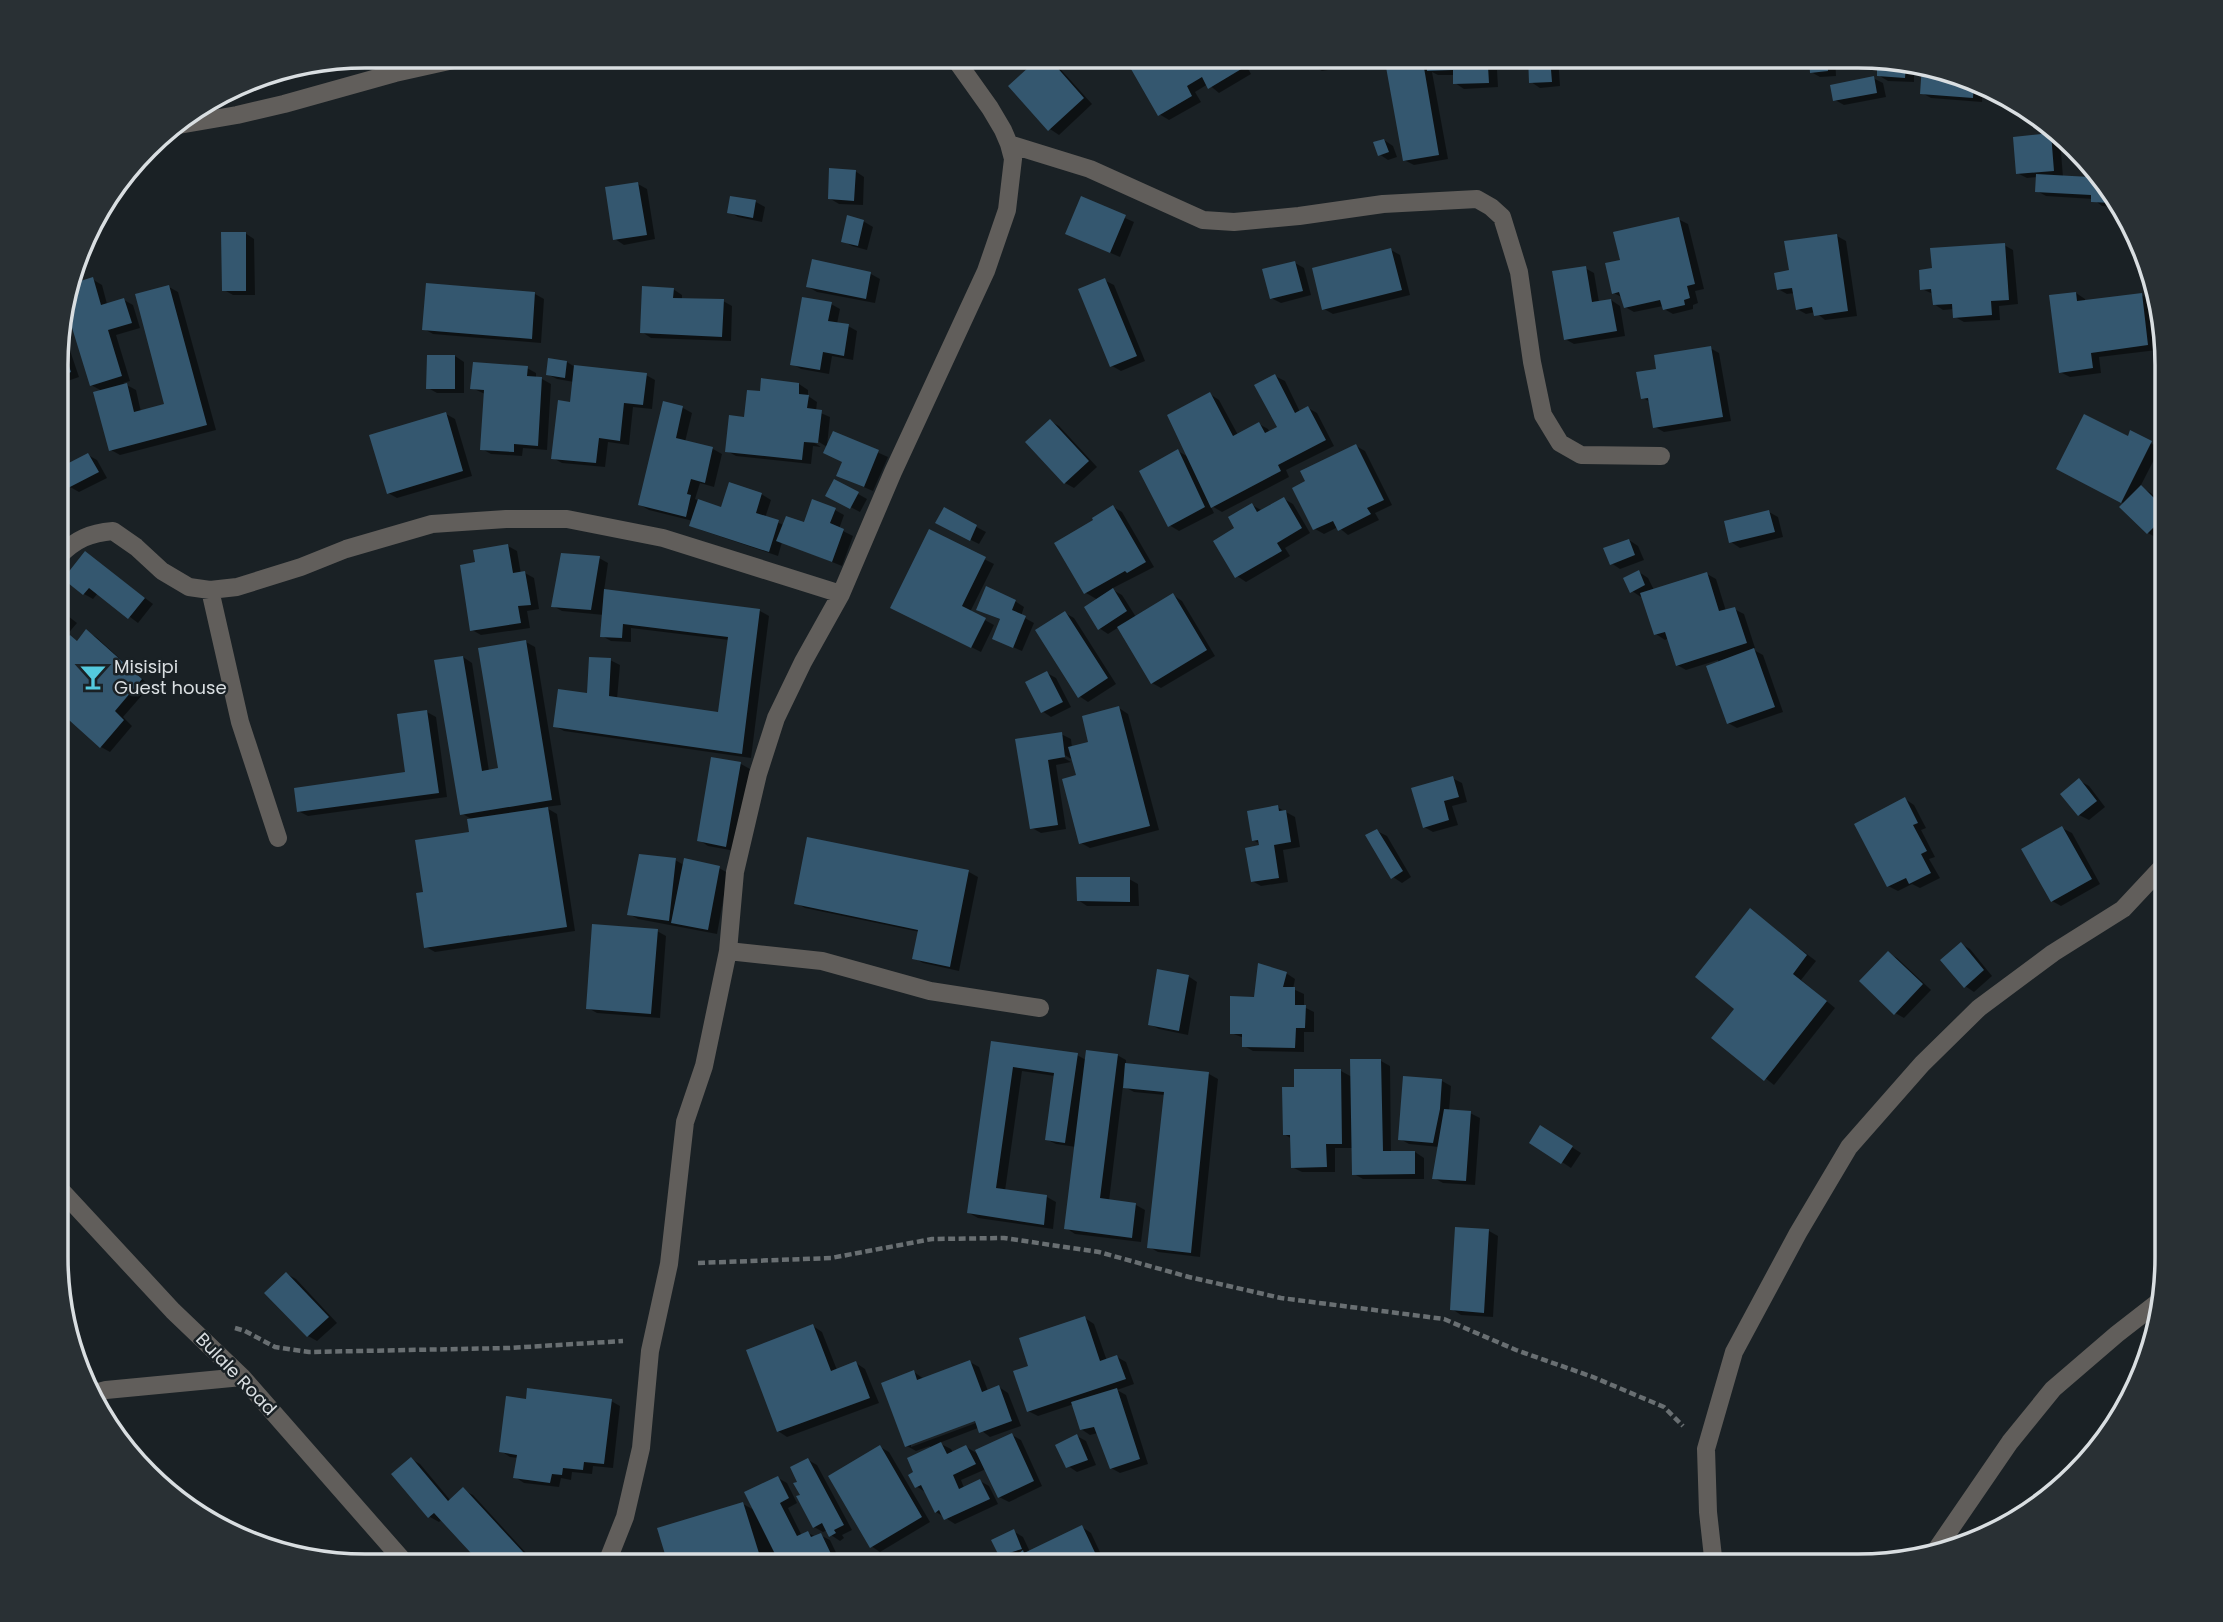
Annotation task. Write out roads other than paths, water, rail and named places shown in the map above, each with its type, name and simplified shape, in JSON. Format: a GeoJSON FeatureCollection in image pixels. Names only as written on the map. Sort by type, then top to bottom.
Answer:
{"type":"FeatureCollection","features":[{"type":"Feature","properties":{"kind":"street"},"geometry":{"type":"LineString","coordinates":[[194,122],[284,104],[418,68]]}},
{"type":"Feature","properties":{"kind":"street"},"geometry":{"type":"LineString","coordinates":[[611,1554],[625,1517],[641,1448],[653,1337],[669,1264],[685,1122],[704,1066],[728,951],[735,872],[758,774],[776,718],[841,594],[893,471],[986,271],[1007,210],[1013,159],[1009,144],[990,108],[962,68]]}},
{"type":"Feature","properties":{"kind":"street"},"geometry":{"type":"LineString","coordinates":[[1009,144],[1090,169],[1203,220],[1234,222],[1383,204],[1477,200],[1491,206],[1502,217],[1519,272],[1543,415],[1560,443],[1581,455],[1661,456]]}},
{"type":"Feature","properties":{"kind":"street"},"geometry":{"type":"LineString","coordinates":[[68,548],[91,533],[113,531],[136,547],[162,571],[189,587],[210,590],[237,587],[301,567],[346,549],[432,524],[506,519],[567,519],[663,538],[841,594]]}},
{"type":"Feature","properties":{"kind":"street"},"geometry":{"type":"LineString","coordinates":[[210,590],[240,722],[278,838]]}},
{"type":"Feature","properties":{"kind":"street"},"geometry":{"type":"LineString","coordinates":[[1713,1554],[1706,1449],[1734,1352],[1798,1233],[1849,1147],[1922,1064],[1979,1008],[2053,954],[2123,909],[2155,875]]}},
{"type":"Feature","properties":{"kind":"street"},"geometry":{"type":"LineString","coordinates":[[728,951],[822,961],[930,991],[1040,1008]]}},
{"type":"Feature","properties":{"kind":"street","name":"Bulale Road"},"geometry":{"type":"LineString","coordinates":[[68,1198],[173,1311],[242,1377],[397,1554]]}},
{"type":"Feature","properties":{"kind":"street"},"geometry":{"type":"LineString","coordinates":[[1942,1542],[2010,1442],[2053,1389],[2150,1308]]}},
{"type":"Feature","properties":{"kind":"street"},"geometry":{"type":"LineString","coordinates":[[101,1391],[242,1377]]}},
{"type":"Feature","properties":{"kind":"place","name":"Misisipi Guest house"},"geometry":{"type":"Point","coordinates":[93,677]}}]}
